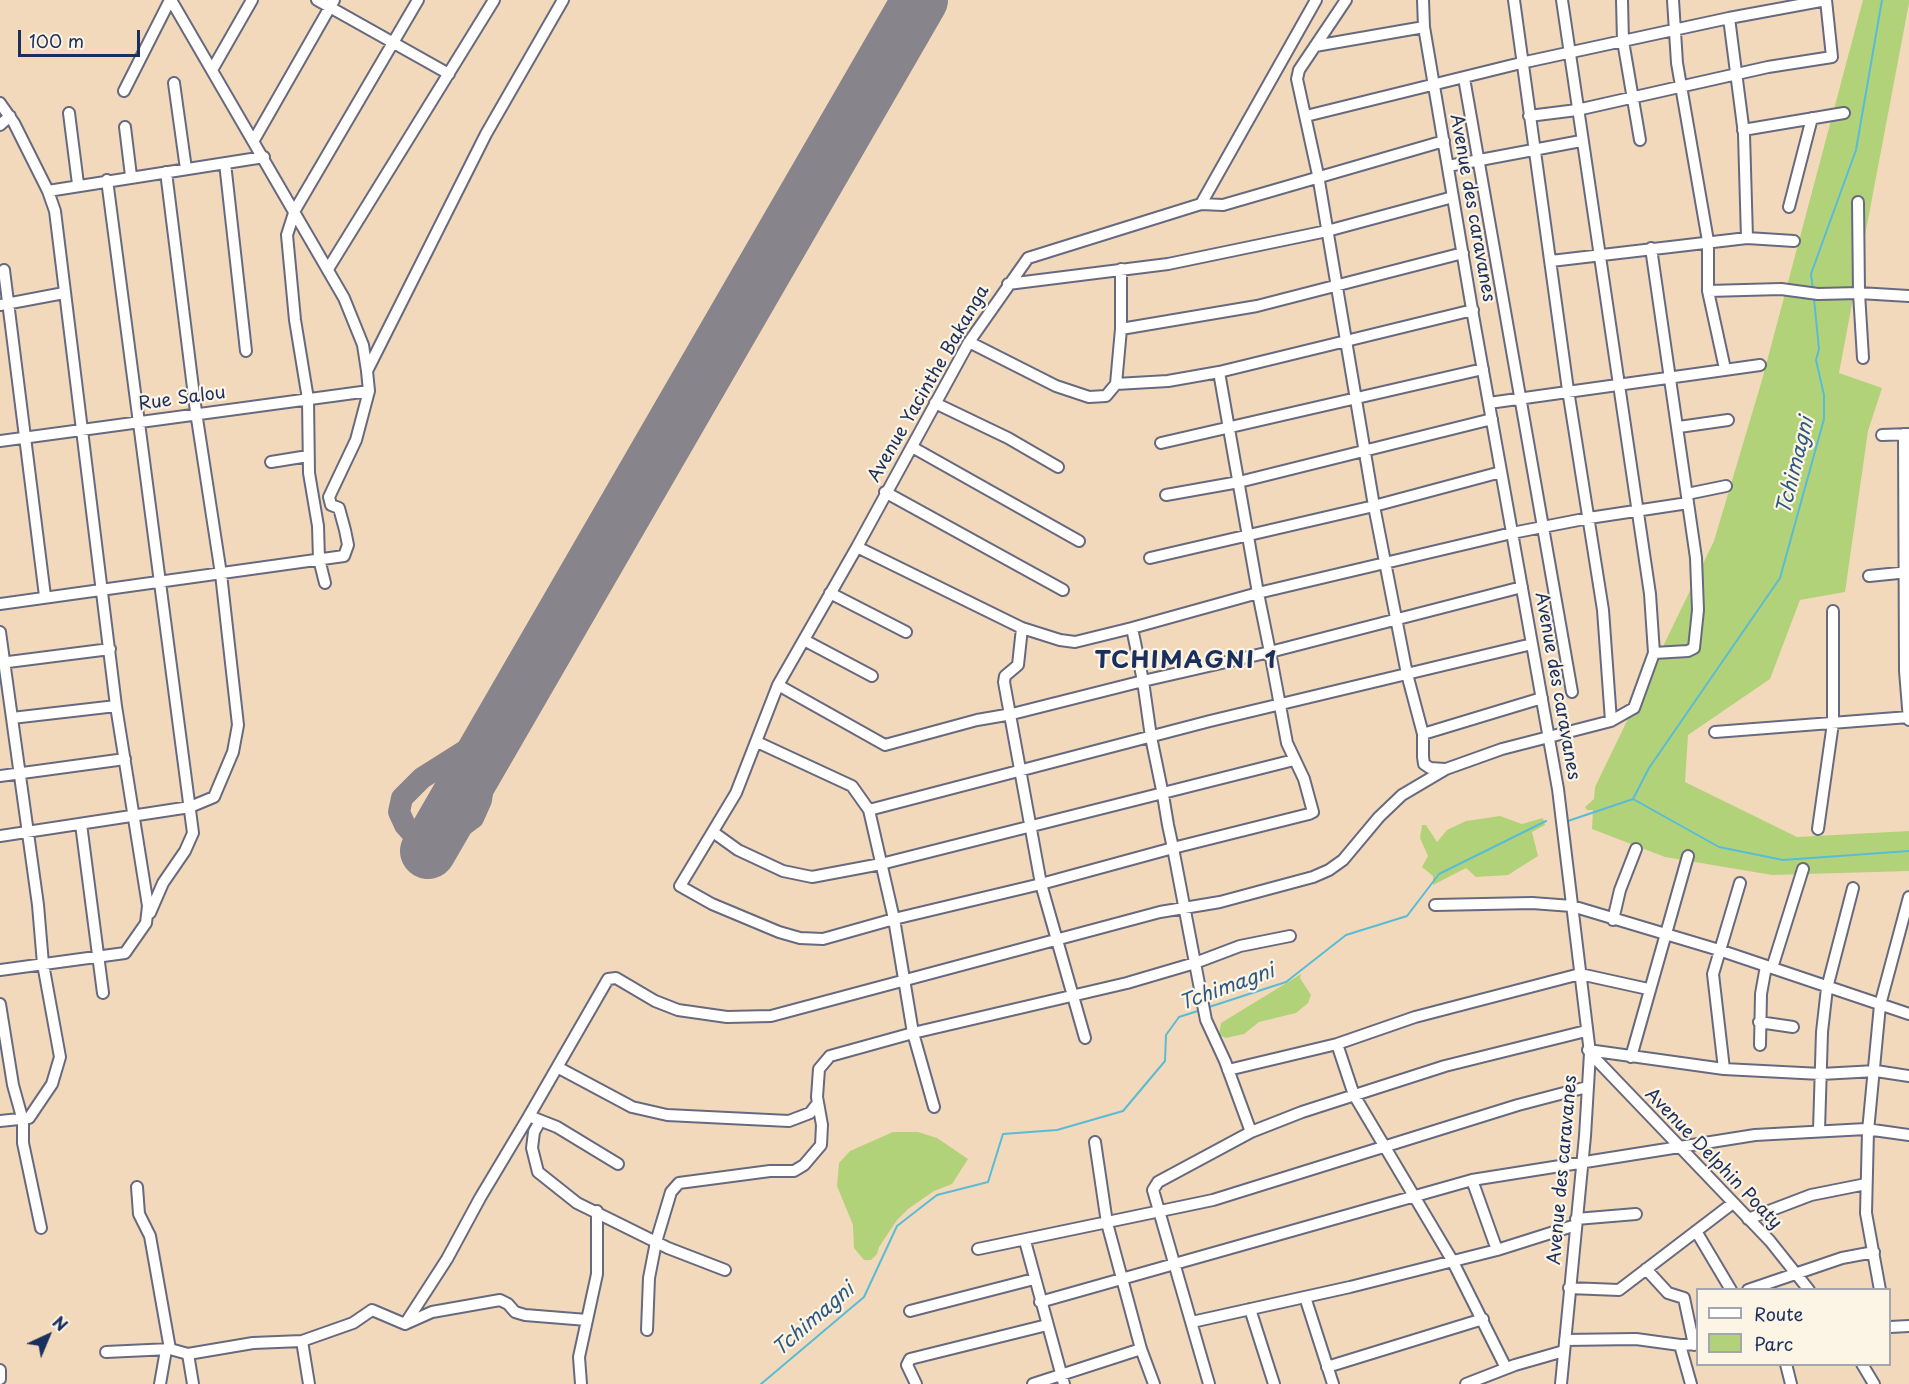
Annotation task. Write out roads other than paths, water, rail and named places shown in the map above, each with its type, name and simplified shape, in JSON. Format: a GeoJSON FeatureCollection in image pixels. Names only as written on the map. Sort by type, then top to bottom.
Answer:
{"type":"FeatureCollection","features":[{"type":"Feature","properties":{"kind":"street"},"geometry":{"type":"LineString","coordinates":[[0,604],[344,556],[348,545],[339,508],[332,505],[329,497],[356,440],[369,391],[363,345],[356,325],[328,269],[171,0]]}},
{"type":"Feature","properties":{"kind":"street"},"geometry":{"type":"LineString","coordinates":[[124,91],[171,0]]}},
{"type":"Feature","properties":{"kind":"street"},"geometry":{"type":"LineString","coordinates":[[212,70],[252,0]]}},
{"type":"Feature","properties":{"kind":"street"},"geometry":{"type":"LineString","coordinates":[[317,0],[332,4],[394,44],[449,74]]}},
{"type":"Feature","properties":{"kind":"street"},"geometry":{"type":"LineString","coordinates":[[325,584],[319,559],[318,526],[308,456],[308,399],[287,248],[290,224],[295,210],[418,0]]}},
{"type":"Feature","properties":{"kind":"street"},"geometry":{"type":"LineString","coordinates":[[328,269],[495,0]]}},
{"type":"Feature","properties":{"kind":"street"},"geometry":{"type":"LineString","coordinates":[[367,371],[486,134],[563,0]]}},
{"type":"Feature","properties":{"kind":"street"},"geometry":{"type":"LineString","coordinates":[[1316,0],[1201,204],[1223,205],[1318,175],[1444,141]]}},
{"type":"Feature","properties":{"kind":"street"},"geometry":{"type":"LineString","coordinates":[[1346,0],[1298,74],[1318,175],[1374,506],[1387,562],[1407,674],[1423,734],[1424,764],[1446,769]]}},
{"type":"Feature","properties":{"kind":"street","name":"Avenue des caravanes"},"geometry":{"type":"LineString","coordinates":[[1423,0],[1424,27],[1453,197],[1558,789],[1589,1051],[1582,1161],[1561,1384]]}},
{"type":"Feature","properties":{"kind":"street"},"geometry":{"type":"LineString","coordinates":[[1514,0],[1568,390],[1607,638],[1611,721]]}},
{"type":"Feature","properties":{"kind":"street"},"geometry":{"type":"LineString","coordinates":[[405,1324],[447,1260],[611,977],[678,1010],[703,1016],[771,1016],[904,979],[1056,942],[1160,912],[1185,910],[1313,877],[1343,860],[1379,817],[1402,795],[1446,769],[1502,748],[1611,721],[1634,708],[1654,653],[1650,594],[1601,255],[1581,141],[1562,0]]}},
{"type":"Feature","properties":{"kind":"street"},"geometry":{"type":"LineString","coordinates":[[1622,0],[1623,41],[1640,140]]}},
{"type":"Feature","properties":{"kind":"street"},"geometry":{"type":"LineString","coordinates":[[1673,0],[1682,87],[1708,241],[1708,291],[1725,369]]}},
{"type":"Feature","properties":{"kind":"street"},"geometry":{"type":"LineString","coordinates":[[1306,117],[1521,63],[1675,29],[1826,0],[1832,57],[1735,75],[1577,110],[1529,116]]}},
{"type":"Feature","properties":{"kind":"street"},"geometry":{"type":"LineString","coordinates":[[254,140],[332,4]]}},
{"type":"Feature","properties":{"kind":"street"},"geometry":{"type":"LineString","coordinates":[[1730,18],[1743,130],[1747,238]]}},
{"type":"Feature","properties":{"kind":"street"},"geometry":{"type":"LineString","coordinates":[[1315,46],[1424,27]]}},
{"type":"Feature","properties":{"kind":"street"},"geometry":{"type":"LineString","coordinates":[[1464,78],[1572,692]]}},
{"type":"Feature","properties":{"kind":"street"},"geometry":{"type":"LineString","coordinates":[[174,83],[186,168]]}},
{"type":"Feature","properties":{"kind":"street"},"geometry":{"type":"LineString","coordinates":[[0,103],[10,116],[48,191],[55,211],[104,590],[116,706],[148,906],[146,923]]}},
{"type":"Feature","properties":{"kind":"street"},"geometry":{"type":"LineString","coordinates":[[69,112],[78,184]]}},
{"type":"Feature","properties":{"kind":"street"},"geometry":{"type":"LineString","coordinates":[[1743,130],[1844,113]]}},
{"type":"Feature","properties":{"kind":"street"},"geometry":{"type":"LineString","coordinates":[[0,125],[10,116]]}},
{"type":"Feature","properties":{"kind":"street"},"geometry":{"type":"LineString","coordinates":[[1789,207],[1812,118]]}},
{"type":"Feature","properties":{"kind":"street"},"geometry":{"type":"LineString","coordinates":[[125,127],[131,176]]}},
{"type":"Feature","properties":{"kind":"street"},"geometry":{"type":"LineString","coordinates":[[1448,166],[1581,141]]}},
{"type":"Feature","properties":{"kind":"street"},"geometry":{"type":"LineString","coordinates":[[48,191],[78,184],[264,157]]}},
{"type":"Feature","properties":{"kind":"street"},"geometry":{"type":"LineString","coordinates":[[225,163],[246,351]]}},
{"type":"Feature","properties":{"kind":"street"},"geometry":{"type":"LineString","coordinates":[[0,836],[190,807],[214,796],[233,752],[238,725],[221,574],[196,412],[166,172]]}},
{"type":"Feature","properties":{"kind":"street"},"geometry":{"type":"LineString","coordinates":[[0,970],[125,953],[146,923],[163,883],[185,851],[193,833],[108,180]]}},
{"type":"Feature","properties":{"kind":"street"},"geometry":{"type":"LineString","coordinates":[[1008,284],[1168,264],[1327,231],[1453,197]]}},
{"type":"Feature","properties":{"kind":"street"},"geometry":{"type":"LineString","coordinates":[[1858,202],[1859,293],[1863,358]]}},
{"type":"Feature","properties":{"kind":"street","name":"Avenue Yacinthe Bakanga"},"geometry":{"type":"LineString","coordinates":[[758,742],[771,700],[778,686],[885,492],[969,342],[1028,258],[1201,204]]}},
{"type":"Feature","properties":{"kind":"street"},"geometry":{"type":"LineString","coordinates":[[1551,261],[1708,241],[1747,238],[1794,241]]}},
{"type":"Feature","properties":{"kind":"street"},"geometry":{"type":"LineString","coordinates":[[1651,248],[1679,427],[1696,558],[1698,610],[1694,648],[1688,651],[1654,653]]}},
{"type":"Feature","properties":{"kind":"street"},"geometry":{"type":"LineString","coordinates":[[1121,329],[1257,306],[1463,253]]}},
{"type":"Feature","properties":{"kind":"street"},"geometry":{"type":"LineString","coordinates":[[969,342],[1056,386],[1089,397],[1106,396],[1116,384],[1121,329],[1120,269]]}},
{"type":"Feature","properties":{"kind":"street"},"geometry":{"type":"LineString","coordinates":[[4,270],[4,305],[25,437],[45,596]]}},
{"type":"Feature","properties":{"kind":"street"},"geometry":{"type":"LineString","coordinates":[[1708,291],[1781,289],[1813,293],[1909,296]]}},
{"type":"Feature","properties":{"kind":"street"},"geometry":{"type":"LineString","coordinates":[[4,305],[64,293]]}},
{"type":"Feature","properties":{"kind":"street"},"geometry":{"type":"LineString","coordinates":[[1116,384],[1168,381],[1219,372],[1473,310]]}},
{"type":"Feature","properties":{"kind":"street"},"geometry":{"type":"LineString","coordinates":[[1489,403],[1760,364]]}},
{"type":"Feature","properties":{"kind":"street"},"geometry":{"type":"LineString","coordinates":[[1161,444],[1354,396],[1483,369]]}},
{"type":"Feature","properties":{"kind":"street"},"geometry":{"type":"LineString","coordinates":[[933,1107],[913,1033],[894,919],[869,810],[852,786],[758,742],[736,793],[680,885],[739,916],[800,938],[823,939],[894,919],[1041,884],[1313,812],[1304,779],[1287,743],[1219,372]]}},
{"type":"Feature","properties":{"kind":"street","name":"Rue Salou"},"geometry":{"type":"LineString","coordinates":[[0,441],[196,412],[369,391]]}},
{"type":"Feature","properties":{"kind":"street"},"geometry":{"type":"LineString","coordinates":[[935,403],[1008,438],[1058,467]]}},
{"type":"Feature","properties":{"kind":"street"},"geometry":{"type":"LineString","coordinates":[[1166,495],[1239,482],[1492,419]]}},
{"type":"Feature","properties":{"kind":"street"},"geometry":{"type":"LineString","coordinates":[[1679,427],[1728,420]]}},
{"type":"Feature","properties":{"kind":"street"},"geometry":{"type":"LineString","coordinates":[[1715,732],[1909,718],[1905,670],[1906,434],[1882,435]]}},
{"type":"Feature","properties":{"kind":"street"},"geometry":{"type":"LineString","coordinates":[[912,447],[1078,541]]}},
{"type":"Feature","properties":{"kind":"street"},"geometry":{"type":"LineString","coordinates":[[271,462],[308,456]]}},
{"type":"Feature","properties":{"kind":"street"},"geometry":{"type":"LineString","coordinates":[[1150,558],[1374,506],[1502,472]]}},
{"type":"Feature","properties":{"kind":"street"},"geometry":{"type":"LineString","coordinates":[[856,547],[1022,628],[1060,640],[1075,642],[1258,593],[1387,562],[1512,533],[1637,510],[1726,486]]}},
{"type":"Feature","properties":{"kind":"street"},"geometry":{"type":"LineString","coordinates":[[885,492],[1063,590]]}},
{"type":"Feature","properties":{"kind":"street"},"geometry":{"type":"LineString","coordinates":[[1869,576],[1907,572]]}},
{"type":"Feature","properties":{"kind":"street"},"geometry":{"type":"LineString","coordinates":[[778,686],[885,745],[977,720],[1012,714],[1522,587]]}},
{"type":"Feature","properties":{"kind":"street"},"geometry":{"type":"LineString","coordinates":[[830,593],[906,632]]}},
{"type":"Feature","properties":{"kind":"street"},"geometry":{"type":"LineString","coordinates":[[1818,829],[1833,723],[1833,612]]}},
{"type":"Feature","properties":{"kind":"street"},"geometry":{"type":"LineString","coordinates":[[1022,628],[1018,665],[1005,676],[1004,682],[1012,714],[1041,884],[1084,1038]]}},
{"type":"Feature","properties":{"kind":"street"},"geometry":{"type":"LineString","coordinates":[[1132,628],[1206,1020],[1251,1132]]}},
{"type":"Feature","properties":{"kind":"street"},"geometry":{"type":"LineString","coordinates":[[0,632],[38,905],[43,964],[60,1057],[52,1084],[29,1118],[23,1121],[0,1121]]}},
{"type":"Feature","properties":{"kind":"street"},"geometry":{"type":"LineString","coordinates":[[804,640],[872,676]]}},
{"type":"Feature","properties":{"kind":"street"},"geometry":{"type":"LineString","coordinates":[[869,810],[1151,737],[1532,644]]}},
{"type":"Feature","properties":{"kind":"street"},"geometry":{"type":"LineString","coordinates":[[3,662],[110,649]]}},
{"type":"Feature","properties":{"kind":"street"},"geometry":{"type":"LineString","coordinates":[[1423,734],[1542,698]]}},
{"type":"Feature","properties":{"kind":"street"},"geometry":{"type":"LineString","coordinates":[[12,718],[116,706]]}},
{"type":"Feature","properties":{"kind":"street"},"geometry":{"type":"LineString","coordinates":[[0,776],[125,759]]}},
{"type":"Feature","properties":{"kind":"street"},"geometry":{"type":"LineString","coordinates":[[713,832],[738,850],[797,875],[812,877],[881,864],[1163,795],[1294,760]]}},
{"type":"Feature","properties":{"kind":"street"},"geometry":{"type":"LineString","coordinates":[[81,824],[103,993]]}},
{"type":"Feature","properties":{"kind":"street"},"geometry":{"type":"LineString","coordinates":[[1614,920],[1620,890],[1636,849]]}},
{"type":"Feature","properties":{"kind":"street"},"geometry":{"type":"LineString","coordinates":[[1631,1057],[1648,989],[1688,856]]}},
{"type":"Feature","properties":{"kind":"street"},"geometry":{"type":"LineString","coordinates":[[1760,1045],[1759,1022],[1769,967],[1803,869]]}},
{"type":"Feature","properties":{"kind":"street"},"geometry":{"type":"LineString","coordinates":[[1724,1070],[1713,974],[1740,883]]}},
{"type":"Feature","properties":{"kind":"street"},"geometry":{"type":"LineString","coordinates":[[1819,1130],[1827,988],[1853,888]]}},
{"type":"Feature","properties":{"kind":"street"},"geometry":{"type":"LineString","coordinates":[[1880,1288],[1866,1213],[1868,1131],[1876,1071],[1880,1005],[1909,897]]}},
{"type":"Feature","properties":{"kind":"street"},"geometry":{"type":"LineString","coordinates":[[1435,905],[1532,903],[1572,906],[1719,950],[1909,1014]]}},
{"type":"Feature","properties":{"kind":"street"},"geometry":{"type":"LineString","coordinates":[[647,1330],[649,1278],[656,1242],[671,1192],[679,1184],[770,1171],[794,1171],[804,1165],[821,1145],[822,1125],[817,1104],[819,1069],[830,1056],[913,1033],[1071,997],[1195,963],[1240,946],[1290,936]]}},
{"type":"Feature","properties":{"kind":"street"},"geometry":{"type":"LineString","coordinates":[[1228,1070],[1337,1044],[1415,1017],[1580,974],[1648,989]]}},
{"type":"Feature","properties":{"kind":"street"},"geometry":{"type":"LineString","coordinates":[[0,1004],[13,1085],[23,1121],[23,1143],[41,1228]]}},
{"type":"Feature","properties":{"kind":"street"},"geometry":{"type":"LineString","coordinates":[[1759,1022],[1793,1027]]}},
{"type":"Feature","properties":{"kind":"street"},"geometry":{"type":"LineString","coordinates":[[1209,1384],[1153,1190],[1158,1182],[1251,1132],[1354,1095],[1445,1066],[1586,1031]]}},
{"type":"Feature","properties":{"kind":"street"},"geometry":{"type":"LineString","coordinates":[[1337,1044],[1354,1095],[1452,1260],[1506,1368]]}},
{"type":"Feature","properties":{"kind":"street"},"geometry":{"type":"LineString","coordinates":[[1589,1051],[1724,1070],[1821,1074],[1876,1071],[1909,1076]]}},
{"type":"Feature","properties":{"kind":"street","name":"Avenue Delphin Poaty"},"geometry":{"type":"LineString","coordinates":[[1589,1051],[1748,1219],[1807,1288]]}},
{"type":"Feature","properties":{"kind":"street"},"geometry":{"type":"LineString","coordinates":[[559,1068],[593,1084],[625,1104],[668,1115],[789,1121],[810,1113],[817,1104]]}},
{"type":"Feature","properties":{"kind":"street"},"geometry":{"type":"LineString","coordinates":[[978,1249],[1160,1213],[1386,1148],[1518,1105],[1587,1087]]}},
{"type":"Feature","properties":{"kind":"street"},"geometry":{"type":"LineString","coordinates":[[529,1116],[557,1127],[618,1164]]}},
{"type":"Feature","properties":{"kind":"street"},"geometry":{"type":"LineString","coordinates":[[540,1121],[534,1132],[532,1148],[538,1172],[577,1203],[656,1242],[725,1270]]}},
{"type":"Feature","properties":{"kind":"street"},"geometry":{"type":"LineString","coordinates":[[1040,1302],[1472,1180],[1755,1135],[1819,1130],[1909,1135]]}},
{"type":"Feature","properties":{"kind":"street"},"geometry":{"type":"LineString","coordinates":[[1095,1142],[1107,1223],[1124,1278],[1141,1349],[1154,1384]]}},
{"type":"Feature","properties":{"kind":"street"},"geometry":{"type":"LineString","coordinates":[[1472,1180],[1497,1250]]}},
{"type":"Feature","properties":{"kind":"street"},"geometry":{"type":"LineString","coordinates":[[1748,1219],[1811,1195],[1866,1184]]}},
{"type":"Feature","properties":{"kind":"street"},"geometry":{"type":"LineString","coordinates":[[136,1187],[139,1214],[150,1236],[168,1349],[160,1384]]}},
{"type":"Feature","properties":{"kind":"street"},"geometry":{"type":"LineString","coordinates":[[1569,1288],[1619,1290],[1733,1203]]}},
{"type":"Feature","properties":{"kind":"street"},"geometry":{"type":"LineString","coordinates":[[581,1384],[579,1357],[597,1275],[597,1211]]}},
{"type":"Feature","properties":{"kind":"street"},"geometry":{"type":"LineString","coordinates":[[1192,1322],[1497,1250],[1576,1222],[1636,1214]]}},
{"type":"Feature","properties":{"kind":"street"},"geometry":{"type":"LineString","coordinates":[[1696,1231],[1730,1288]]}},
{"type":"Feature","properties":{"kind":"street"},"geometry":{"type":"LineString","coordinates":[[1025,1241],[1062,1380]]}},
{"type":"Feature","properties":{"kind":"street"},"geometry":{"type":"LineString","coordinates":[[1754,1288],[1842,1258],[1874,1252]]}},
{"type":"Feature","properties":{"kind":"street"},"geometry":{"type":"LineString","coordinates":[[1466,1384],[1564,1346],[1636,1339],[1680,1345],[1696,1344],[1684,1298],[1668,1293],[1646,1269]]}},
{"type":"Feature","properties":{"kind":"street"},"geometry":{"type":"LineString","coordinates":[[910,1311],[1034,1279]]}},
{"type":"Feature","properties":{"kind":"street"},"geometry":{"type":"LineString","coordinates":[[1305,1297],[1333,1384]]}},
{"type":"Feature","properties":{"kind":"street"},"geometry":{"type":"LineString","coordinates":[[106,1352],[168,1349],[188,1354],[253,1343],[302,1341],[352,1323],[372,1310],[405,1324],[432,1312],[500,1300],[508,1304],[515,1312],[525,1315],[587,1320]]}},
{"type":"Feature","properties":{"kind":"street"},"geometry":{"type":"LineString","coordinates":[[1250,1309],[1274,1384]]}},
{"type":"Feature","properties":{"kind":"street"},"geometry":{"type":"LineString","coordinates":[[1327,1367],[1391,1345],[1483,1319]]}},
{"type":"Feature","properties":{"kind":"street"},"geometry":{"type":"LineString","coordinates":[[916,1384],[907,1365],[910,1359],[1047,1325]]}},
{"type":"Feature","properties":{"kind":"street"},"geometry":{"type":"LineString","coordinates":[[1891,1327],[1909,1326]]}},
{"type":"Feature","properties":{"kind":"street"},"geometry":{"type":"LineString","coordinates":[[302,1341],[309,1384]]}},
{"type":"Feature","properties":{"kind":"street"},"geometry":{"type":"LineString","coordinates":[[1680,1345],[1691,1384]]}},
{"type":"Feature","properties":{"kind":"street"},"geometry":{"type":"LineString","coordinates":[[1033,1384],[1062,1380],[1141,1349]]}},
{"type":"Feature","properties":{"kind":"street"},"geometry":{"type":"LineString","coordinates":[[188,1354],[193,1384]]}},
{"type":"Feature","properties":{"kind":"street"},"geometry":{"type":"LineString","coordinates":[[1786,1366],[1791,1384]]}},
{"type":"Feature","properties":{"kind":"street"},"geometry":{"type":"LineString","coordinates":[[1863,1366],[1874,1384]]}},
{"type":"Feature","properties":{"kind":"street"},"geometry":{"type":"LineString","coordinates":[[0,1370],[0,1379]]}},
{"type":"Feature","properties":{"kind":"waterway","name":"Tchimagni"},"geometry":{"type":"LineString","coordinates":[[1813,290],[1811,274],[1856,150],[1882,0]]}},
{"type":"Feature","properties":{"kind":"waterway","name":"Tchimagni"},"geometry":{"type":"LineString","coordinates":[[1568,821],[1633,799],[1649,768],[1780,578],[1824,419],[1824,395],[1816,360],[1819,349],[1814,299]]}},
{"type":"Feature","properties":{"kind":"waterway"},"geometry":{"type":"LineString","coordinates":[[1633,799],[1719,847],[1783,860],[1909,851]]}},
{"type":"Feature","properties":{"kind":"waterway","name":"Tchimagni"},"geometry":{"type":"LineString","coordinates":[[1206,1008],[1286,982],[1346,935],[1407,916],[1439,874],[1546,821]]}},
{"type":"Feature","properties":{"kind":"waterway","name":"Tchimagni"},"geometry":{"type":"LineString","coordinates":[[761,1384],[864,1297],[897,1226],[937,1195],[988,1182],[1003,1134],[1057,1130],[1123,1111],[1165,1061],[1166,1035],[1179,1017],[1201,1010]]}},
{"type":"Feature","properties":{"kind":"district","name":"TCHIMAGNI 1"},"geometry":{"type":"Point","coordinates":[1186,661]}}]}
